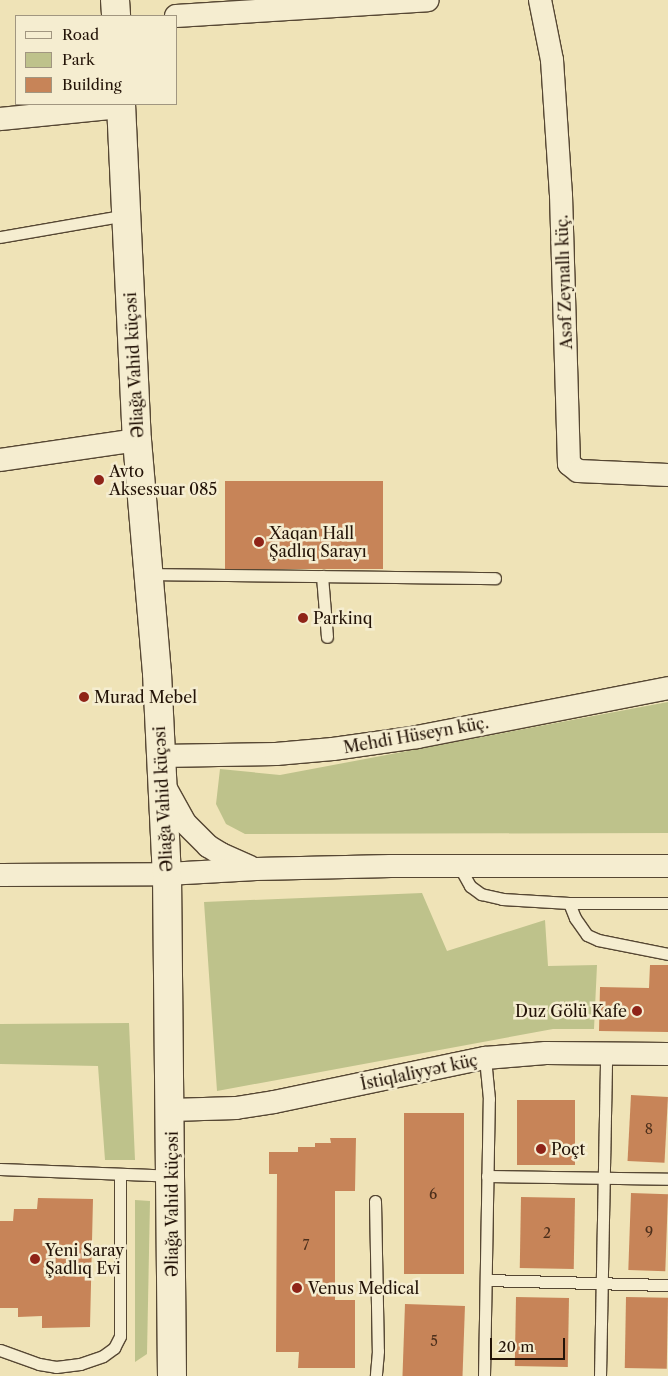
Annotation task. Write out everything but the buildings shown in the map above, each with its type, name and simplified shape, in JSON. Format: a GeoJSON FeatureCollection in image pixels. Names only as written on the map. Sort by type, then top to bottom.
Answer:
{"type":"FeatureCollection","features":[{"type":"Feature","properties":{"kind":"main road"},"geometry":{"type":"LineString","coordinates":[[115,0],[116,15]]}},
{"type":"Feature","properties":{"kind":"main road","name":"Əliağa Vahid küçəsi"},"geometry":{"type":"LineString","coordinates":[[121,105],[137,440],[157,673],[167,874],[172,1176],[172,1376]]}},
{"type":"Feature","properties":{"kind":"street"},"geometry":{"type":"LineString","coordinates":[[178,16],[427,0]]}},
{"type":"Feature","properties":{"kind":"street","name":"Asəf Zeynallı küç."},"geometry":{"type":"LineString","coordinates":[[540,0],[552,60],[561,195],[569,464],[578,472],[668,475]]}},
{"type":"Feature","properties":{"kind":"street"},"geometry":{"type":"LineString","coordinates":[[0,119],[121,105]]}},
{"type":"Feature","properties":{"kind":"street"},"geometry":{"type":"LineString","coordinates":[[0,460],[137,440]]}},
{"type":"Feature","properties":{"kind":"street","name":"Mehdi Hüseyn küç."},"geometry":{"type":"LineString","coordinates":[[162,769],[417,737],[668,688]]}},
{"type":"Feature","properties":{"kind":"street"},"geometry":{"type":"LineString","coordinates":[[162,769],[173,806],[185,823],[208,846],[220,854],[256,869]]}},
{"type":"Feature","properties":{"kind":"street"},"geometry":{"type":"LineString","coordinates":[[0,875],[167,874],[256,869],[458,866],[668,866]]}},
{"type":"Feature","properties":{"kind":"street","name":"İstiqlaliyyət küç"},"geometry":{"type":"LineString","coordinates":[[171,1110],[228,1108],[274,1102],[485,1058],[546,1053],[668,1054]]}},
{"type":"Feature","properties":{"kind":"lane"},"geometry":{"type":"LineString","coordinates":[[0,237],[126,215]]}},
{"type":"Feature","properties":{"kind":"lane"},"geometry":{"type":"LineString","coordinates":[[148,574],[495,578]]}},
{"type":"Feature","properties":{"kind":"lane"},"geometry":{"type":"LineString","coordinates":[[322,576],[327,637]]}},
{"type":"Feature","properties":{"kind":"lane"},"geometry":{"type":"LineString","coordinates":[[458,866],[470,886],[481,894],[502,899],[569,903],[668,903]]}},
{"type":"Feature","properties":{"kind":"lane"},"geometry":{"type":"LineString","coordinates":[[569,903],[575,918],[587,935],[598,940],[668,954]]}},
{"type":"Feature","properties":{"kind":"lane"},"geometry":{"type":"LineString","coordinates":[[600,1376],[606,1053]]}},
{"type":"Feature","properties":{"kind":"lane"},"geometry":{"type":"LineString","coordinates":[[484,1376],[489,1099],[485,1058]]}},
{"type":"Feature","properties":{"kind":"lane"},"geometry":{"type":"LineString","coordinates":[[0,1170],[172,1176]]}},
{"type":"Feature","properties":{"kind":"lane"},"geometry":{"type":"LineString","coordinates":[[0,1350],[39,1364],[56,1367],[80,1364],[102,1356],[114,1348],[120,1336],[120,1174]]}},
{"type":"Feature","properties":{"kind":"lane"},"geometry":{"type":"LineString","coordinates":[[487,1176],[668,1179]]}},
{"type":"Feature","properties":{"kind":"lane"},"geometry":{"type":"LineString","coordinates":[[375,1201],[378,1351],[376,1376]]}},
{"type":"Feature","properties":{"kind":"lane"},"geometry":{"type":"LineString","coordinates":[[486,1280],[668,1285]]}},
{"type":"Feature","properties":{"kind":"lane"},"geometry":{"type":"LineString","coordinates":[[80,1364],[81,1376]]}},
{"type":"Feature","properties":{"kind":"green space"},"geometry":{"type":"Polygon","coordinates":[[[668,702],[668,833],[245,834],[226,824],[216,804],[220,769],[280,775],[668,702]]]}},
{"type":"Feature","properties":{"kind":"green space"},"geometry":{"type":"Polygon","coordinates":[[[422,893],[447,951],[545,920],[548,966],[597,965],[594,1029],[553,1029],[217,1091],[204,902],[422,893]]]}},
{"type":"Feature","properties":{"kind":"green space"},"geometry":{"type":"Polygon","coordinates":[[[129,1023],[135,1160],[105,1160],[98,1066],[0,1064],[0,1024],[129,1023]]]}},
{"type":"Feature","properties":{"kind":"green space"},"geometry":{"type":"Polygon","coordinates":[[[135,1200],[150,1201],[147,1354],[135,1362],[135,1200]]]}},
{"type":"Feature","properties":{"kind":"place","name":"Avto Aksessuar 085"},"geometry":{"type":"Point","coordinates":[99,480]}},
{"type":"Feature","properties":{"kind":"place","name":"Xaqan Hall Şadlıq Sarayı"},"geometry":{"type":"Point","coordinates":[259,542]}},
{"type":"Feature","properties":{"kind":"place","name":"Parkinq"},"geometry":{"type":"Point","coordinates":[303,618]}},
{"type":"Feature","properties":{"kind":"place","name":"Murad Mebel"},"geometry":{"type":"Point","coordinates":[84,697]}},
{"type":"Feature","properties":{"kind":"place","name":"Duz Gölü Kafe"},"geometry":{"type":"Point","coordinates":[637,1011]}},
{"type":"Feature","properties":{"kind":"place","name":"Poçt"},"geometry":{"type":"Point","coordinates":[541,1149]}},
{"type":"Feature","properties":{"kind":"place","name":"Yeni Saray Şadlıq Evi"},"geometry":{"type":"Point","coordinates":[35,1259]}},
{"type":"Feature","properties":{"kind":"place","name":"Venus Medical"},"geometry":{"type":"Point","coordinates":[297,1288]}}]}
